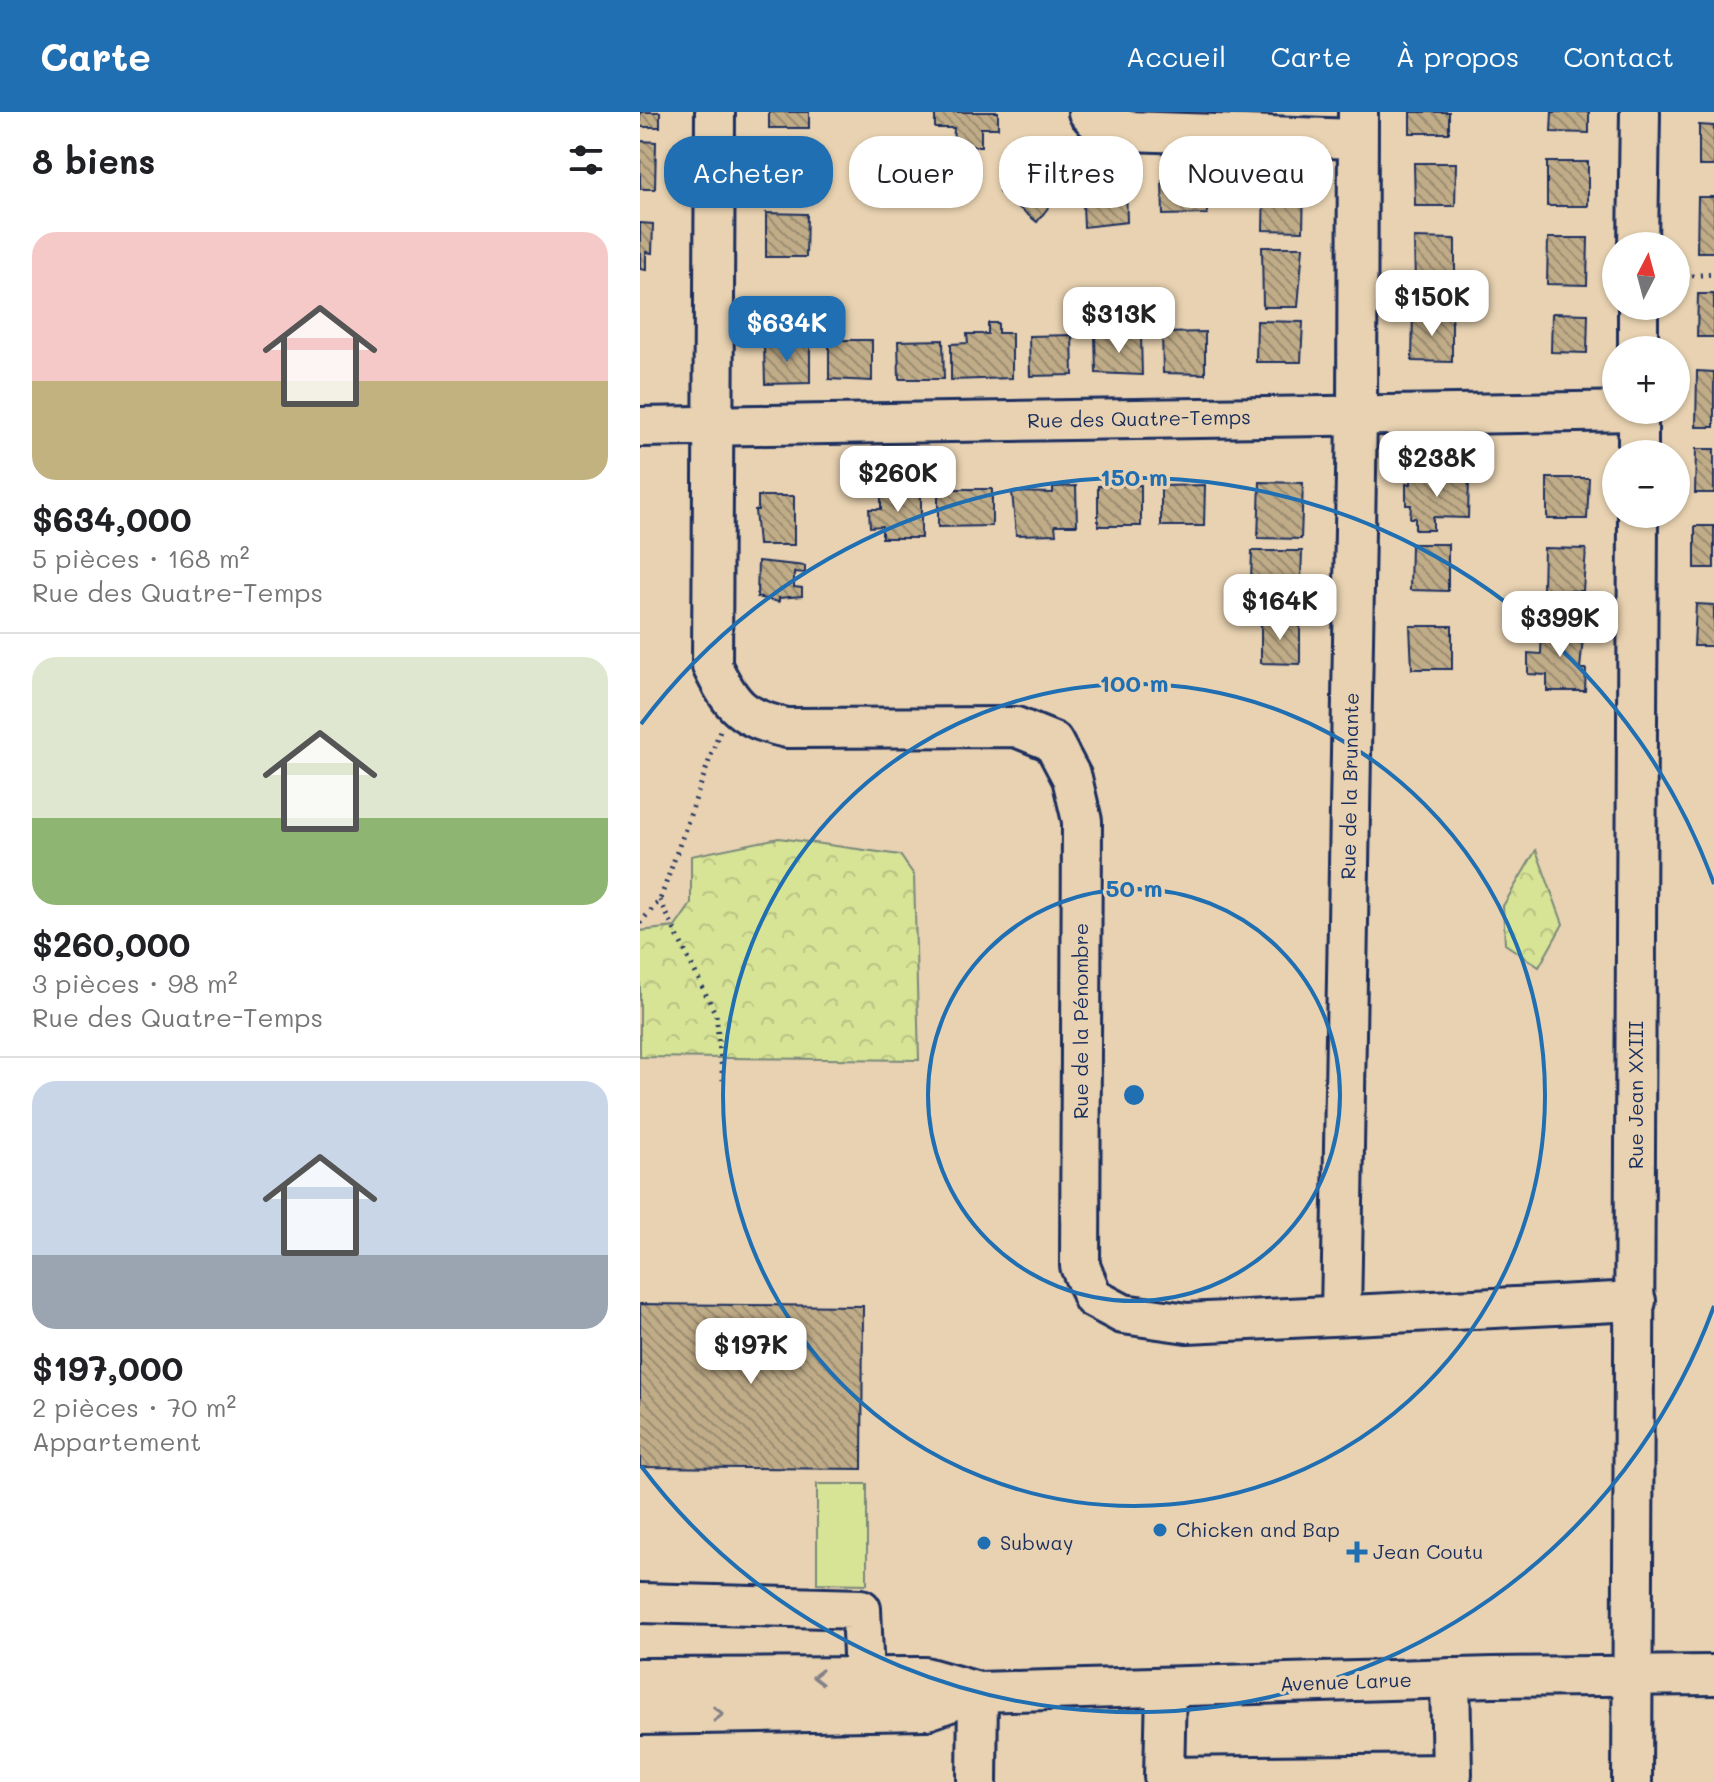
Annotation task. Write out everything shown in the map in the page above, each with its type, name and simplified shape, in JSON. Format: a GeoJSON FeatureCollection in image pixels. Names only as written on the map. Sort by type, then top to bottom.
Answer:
{"type":"FeatureCollection","features":[{"type":"Feature","properties":{"kind":"street"},"geometry":{"type":"LineString","coordinates":[[715,112],[712,666],[729,701]]}},
{"type":"Feature","properties":{"kind":"street"},"geometry":{"type":"LineString","coordinates":[[1088,112],[1095,120],[1128,131],[1357,126]]}},
{"type":"Feature","properties":{"kind":"street"},"geometry":{"type":"LineString","coordinates":[[1638,232],[1640,112]]}},
{"type":"Feature","properties":{"kind":"street","name":"Rue de la Brunante"},"geometry":{"type":"LineString","coordinates":[[1341,1315],[1357,417],[1357,126]]}},
{"type":"Feature","properties":{"kind":"street","name":"Rue des Quatre-Temps"},"geometry":{"type":"LineString","coordinates":[[640,427],[713,423],[1602,412]]}},
{"type":"Feature","properties":{"kind":"street","name":"Rue Jean XXIII"},"geometry":{"type":"LineString","coordinates":[[1632,1782],[1638,528]]}},
{"type":"Feature","properties":{"kind":"street","name":"Rue de la Pénombre"},"geometry":{"type":"LineString","coordinates":[[729,701],[755,720],[787,728],[1016,727],[1053,742],[1072,778],[1082,821],[1080,1266],[1093,1298],[1123,1314],[1187,1323],[1636,1301]]}},
{"type":"Feature","properties":{"kind":"street"},"geometry":{"type":"LineString","coordinates":[[640,1603],[861,1609],[864,1677]]}},
{"type":"Feature","properties":{"kind":"street","name":"Avenue Larue"},"geometry":{"type":"LineString","coordinates":[[640,1678],[925,1677],[978,1692],[1450,1678],[1714,1675]]}},
{"type":"Feature","properties":{"kind":"street"},"geometry":{"type":"LineString","coordinates":[[1166,1688],[1164,1777],[1452,1774],[1450,1678]]}},
{"type":"Feature","properties":{"kind":"street"},"geometry":{"type":"LineString","coordinates":[[977,1782],[978,1692]]}},
{"type":"Feature","properties":{"kind":"street","name":"Avenue Larue"},"geometry":{"type":"LineString","coordinates":[[640,1715],[927,1710],[978,1692]]}},
{"type":"Feature","properties":{"kind":"path"},"geometry":{"type":"LineString","coordinates":[[1690,276],[1714,274]]}},
{"type":"Feature","properties":{"kind":"path"},"geometry":{"type":"LineString","coordinates":[[640,923],[660,900],[729,701]]}},
{"type":"Feature","properties":{"kind":"path"},"geometry":{"type":"LineString","coordinates":[[660,900],[716,1015],[723,1080]]}},
{"type":"Feature","properties":{"kind":"green space"},"geometry":{"type":"Polygon","coordinates":[[[779,838],[900,855],[914,875],[919,1060],[640,1057],[640,931],[675,927],[691,904],[691,856],[779,838]]]}},
{"type":"Feature","properties":{"kind":"green space"},"geometry":{"type":"Polygon","coordinates":[[[1536,850],[1563,924],[1539,967],[1505,944],[1503,906],[1536,850]]]}},
{"type":"Feature","properties":{"kind":"green space"},"geometry":{"type":"Polygon","coordinates":[[[817,1484],[867,1484],[867,1584],[817,1583],[817,1484]]]}},
{"type":"Feature","properties":{"kind":"building"},"geometry":{"type":"Polygon","coordinates":[[[640,112],[660,112],[660,127],[640,127],[640,112]]]}},
{"type":"Feature","properties":{"kind":"building"},"geometry":{"type":"Polygon","coordinates":[[[769,112],[809,112],[809,128],[769,128],[769,112]]]}},
{"type":"Feature","properties":{"kind":"building"},"geometry":{"type":"Polygon","coordinates":[[[935,112],[998,112],[998,128],[981,128],[981,136],[954,136],[954,128],[935,128],[935,112]]]}},
{"type":"Feature","properties":{"kind":"building"},"geometry":{"type":"Polygon","coordinates":[[[1410,112],[1449,112],[1449,133],[1410,133],[1410,112]]]}},
{"type":"Feature","properties":{"kind":"building"},"geometry":{"type":"Polygon","coordinates":[[[1552,112],[1589,112],[1589,133],[1551,132],[1552,112]]]}},
{"type":"Feature","properties":{"kind":"building"},"geometry":{"type":"Polygon","coordinates":[[[1699,125],[1714,126],[1714,166],[1699,166],[1699,125]]]}},
{"type":"Feature","properties":{"kind":"building"},"geometry":{"type":"Polygon","coordinates":[[[640,141],[656,142],[655,189],[640,189],[640,141]]]}},
{"type":"Feature","properties":{"kind":"building"},"geometry":{"type":"Polygon","coordinates":[[[1547,162],[1588,162],[1588,206],[1547,206],[1547,162]]]}},
{"type":"Feature","properties":{"kind":"building"},"geometry":{"type":"Polygon","coordinates":[[[1414,163],[1456,163],[1455,206],[1415,206],[1414,163]]]}},
{"type":"Feature","properties":{"kind":"building"},"geometry":{"type":"Polygon","coordinates":[[[1698,197],[1714,197],[1714,252],[1697,252],[1698,197]]]}},
{"type":"Feature","properties":{"kind":"building"},"geometry":{"type":"Polygon","coordinates":[[[1019,208],[1048,208],[1037,222],[1019,208]]]}},
{"type":"Feature","properties":{"kind":"building"},"geometry":{"type":"Polygon","coordinates":[[[1083,208],[1127,208],[1127,222],[1084,227],[1083,208]]]}},
{"type":"Feature","properties":{"kind":"building"},"geometry":{"type":"Polygon","coordinates":[[[1163,208],[1207,208],[1207,214],[1163,215],[1163,208]]]}},
{"type":"Feature","properties":{"kind":"building"},"geometry":{"type":"Polygon","coordinates":[[[1263,208],[1304,208],[1303,231],[1263,230],[1263,208]]]}},
{"type":"Feature","properties":{"kind":"building"},"geometry":{"type":"Polygon","coordinates":[[[766,213],[807,214],[806,257],[766,257],[766,213]]]}},
{"type":"Feature","properties":{"kind":"building"},"geometry":{"type":"Polygon","coordinates":[[[640,223],[653,224],[652,253],[646,252],[646,270],[640,269],[640,223]]]}},
{"type":"Feature","properties":{"kind":"building"},"geometry":{"type":"Polygon","coordinates":[[[1414,238],[1455,239],[1455,284],[1415,283],[1414,238]]]}},
{"type":"Feature","properties":{"kind":"building"},"geometry":{"type":"Polygon","coordinates":[[[1548,238],[1588,238],[1587,285],[1547,284],[1548,238]]]}},
{"type":"Feature","properties":{"kind":"building"},"geometry":{"type":"Polygon","coordinates":[[[1262,247],[1303,247],[1298,307],[1263,307],[1262,247]]]}},
{"type":"Feature","properties":{"kind":"building"},"geometry":{"type":"Polygon","coordinates":[[[1698,294],[1714,294],[1714,337],[1697,337],[1698,294]]]}},
{"type":"Feature","properties":{"kind":"building"},"geometry":{"type":"Polygon","coordinates":[[[1413,313],[1452,314],[1452,362],[1412,361],[1413,313]]]}},
{"type":"Feature","properties":{"kind":"building"},"geometry":{"type":"Polygon","coordinates":[[[1552,313],[1588,314],[1587,353],[1551,352],[1552,313]]]}},
{"type":"Feature","properties":{"kind":"building"},"geometry":{"type":"Polygon","coordinates":[[[1257,321],[1303,322],[1301,362],[1256,362],[1257,321]]]}},
{"type":"Feature","properties":{"kind":"building"},"geometry":{"type":"Polygon","coordinates":[[[988,323],[998,323],[998,333],[1012,333],[1012,378],[951,380],[951,344],[968,343],[967,334],[988,334],[988,323]]]}},
{"type":"Feature","properties":{"kind":"building"},"geometry":{"type":"Polygon","coordinates":[[[1205,332],[1205,374],[1163,373],[1162,333],[1205,332]]]}},
{"type":"Feature","properties":{"kind":"building"},"geometry":{"type":"Polygon","coordinates":[[[1072,335],[1073,375],[1030,376],[1029,336],[1072,335]]]}},
{"type":"Feature","properties":{"kind":"building"},"geometry":{"type":"Polygon","coordinates":[[[1141,335],[1142,375],[1096,373],[1095,336],[1141,335]]]}},
{"type":"Feature","properties":{"kind":"building"},"geometry":{"type":"Polygon","coordinates":[[[829,340],[872,340],[872,381],[829,379],[829,340]]]}},
{"type":"Feature","properties":{"kind":"building"},"geometry":{"type":"Polygon","coordinates":[[[943,340],[944,379],[899,379],[898,341],[943,340]]]}},
{"type":"Feature","properties":{"kind":"building"},"geometry":{"type":"Polygon","coordinates":[[[810,344],[810,383],[765,384],[764,345],[810,344]]]}},
{"type":"Feature","properties":{"kind":"building"},"geometry":{"type":"Polygon","coordinates":[[[1697,371],[1714,372],[1714,427],[1696,427],[1697,371]]]}},
{"type":"Feature","properties":{"kind":"building"},"geometry":{"type":"Polygon","coordinates":[[[1696,449],[1714,449],[1714,493],[1695,493],[1696,449]]]}},
{"type":"Feature","properties":{"kind":"building"},"geometry":{"type":"Polygon","coordinates":[[[1411,476],[1469,477],[1468,518],[1433,517],[1433,530],[1415,530],[1415,518],[1410,518],[1411,505],[1406,505],[1406,484],[1411,484],[1411,476]]]}},
{"type":"Feature","properties":{"kind":"building"},"geometry":{"type":"Polygon","coordinates":[[[1547,478],[1589,478],[1587,519],[1547,519],[1547,478]]]}},
{"type":"Feature","properties":{"kind":"building"},"geometry":{"type":"Polygon","coordinates":[[[1260,482],[1303,483],[1301,539],[1258,538],[1260,482]]]}},
{"type":"Feature","properties":{"kind":"building"},"geometry":{"type":"Polygon","coordinates":[[[1141,485],[1141,526],[1098,526],[1098,486],[1141,485]]]}},
{"type":"Feature","properties":{"kind":"building"},"geometry":{"type":"Polygon","coordinates":[[[1205,485],[1204,526],[1161,526],[1161,486],[1205,485]]]}},
{"type":"Feature","properties":{"kind":"building"},"geometry":{"type":"Polygon","coordinates":[[[881,486],[902,486],[902,491],[921,492],[921,538],[882,538],[882,526],[870,527],[869,509],[881,509],[881,486]]]}},
{"type":"Feature","properties":{"kind":"building"},"geometry":{"type":"Polygon","coordinates":[[[1076,486],[1077,525],[1055,525],[1056,534],[1016,535],[1012,492],[1053,493],[1053,487],[1076,486]]]}},
{"type":"Feature","properties":{"kind":"building"},"geometry":{"type":"Polygon","coordinates":[[[938,489],[992,489],[992,526],[938,527],[938,489]]]}},
{"type":"Feature","properties":{"kind":"building"},"geometry":{"type":"Polygon","coordinates":[[[758,496],[794,496],[794,545],[758,545],[755,510],[758,510],[758,496]]]}},
{"type":"Feature","properties":{"kind":"building"},"geometry":{"type":"Polygon","coordinates":[[[1695,526],[1714,526],[1714,568],[1695,568],[1695,526]]]}},
{"type":"Feature","properties":{"kind":"building"},"geometry":{"type":"Polygon","coordinates":[[[1411,544],[1448,544],[1448,591],[1410,590],[1411,544]]]}},
{"type":"Feature","properties":{"kind":"building"},"geometry":{"type":"Polygon","coordinates":[[[1544,548],[1586,549],[1583,591],[1543,590],[1544,548]]]}},
{"type":"Feature","properties":{"kind":"building"},"geometry":{"type":"Polygon","coordinates":[[[1252,551],[1302,551],[1301,582],[1251,581],[1252,551]]]}},
{"type":"Feature","properties":{"kind":"building"},"geometry":{"type":"Polygon","coordinates":[[[758,561],[805,566],[805,573],[794,572],[794,587],[802,588],[802,596],[779,598],[779,602],[757,597],[758,561]]]}},
{"type":"Feature","properties":{"kind":"building"},"geometry":{"type":"Polygon","coordinates":[[[1696,604],[1714,605],[1714,646],[1694,646],[1696,604]]]}},
{"type":"Feature","properties":{"kind":"building"},"geometry":{"type":"Polygon","coordinates":[[[1261,620],[1300,621],[1300,664],[1261,663],[1261,620]]]}},
{"type":"Feature","properties":{"kind":"building"},"geometry":{"type":"Polygon","coordinates":[[[1410,626],[1452,626],[1452,669],[1412,669],[1410,626]]]}},
{"type":"Feature","properties":{"kind":"building"},"geometry":{"type":"Polygon","coordinates":[[[1542,627],[1584,628],[1580,669],[1586,669],[1585,691],[1547,691],[1547,675],[1528,674],[1528,653],[1541,654],[1542,627]]]}},
{"type":"Feature","properties":{"kind":"building"},"geometry":{"type":"Polygon","coordinates":[[[640,1304],[863,1306],[862,1469],[640,1467],[640,1304]]]}},
{"type":"Feature","properties":{"kind":"place","name":"Chicken and Bap"},"geometry":{"type":"Point","coordinates":[1160,1530]}},
{"type":"Feature","properties":{"kind":"place","name":"Subway"},"geometry":{"type":"Point","coordinates":[984,1543]}},
{"type":"Feature","properties":{"kind":"place","name":"Jean Coutu"},"geometry":{"type":"Point","coordinates":[1357,1552]}}]}
